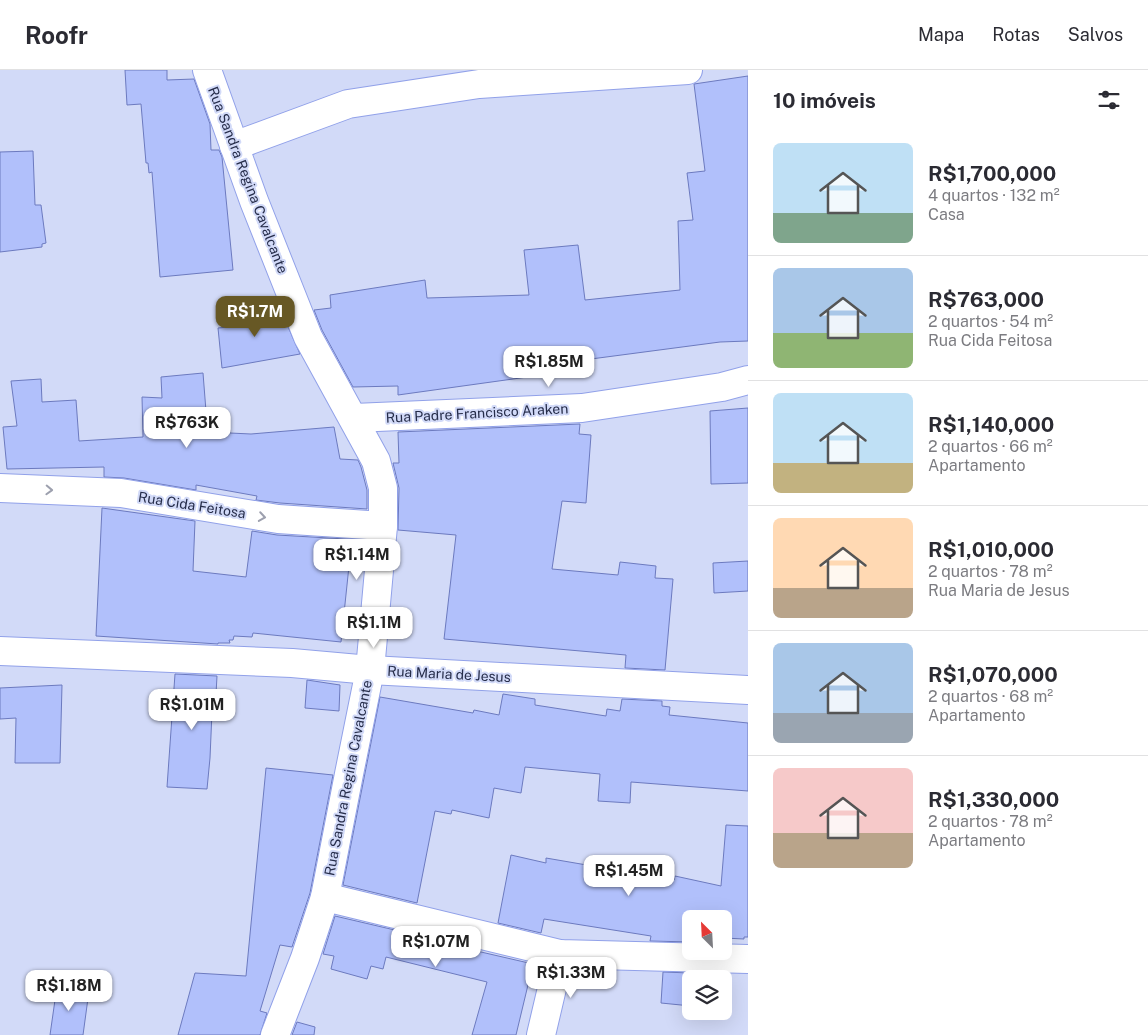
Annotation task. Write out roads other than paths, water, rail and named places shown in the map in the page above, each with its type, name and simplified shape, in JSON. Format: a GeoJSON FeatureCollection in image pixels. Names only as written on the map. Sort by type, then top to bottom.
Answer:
{"type":"FeatureCollection","features":[{"type":"Feature","properties":{"kind":"street","name":"Rua Sandra Regina Cavalcante"},"geometry":{"type":"LineString","coordinates":[[207,70],[234,146],[308,337],[376,461],[383,488],[383,526],[370,670],[325,897],[305,958],[274,1035]]}},
{"type":"Feature","properties":{"kind":"street"},"geometry":{"type":"LineString","coordinates":[[234,146],[348,104],[479,84],[688,70]]}},
{"type":"Feature","properties":{"kind":"street","name":"Rua Padre Francisco Araken"},"geometry":{"type":"LineString","coordinates":[[354,418],[582,408],[722,387],[748,380]]}},
{"type":"Feature","properties":{"kind":"street","name":"Rua Cida Feitosa"},"geometry":{"type":"LineString","coordinates":[[0,488],[120,493],[278,519],[383,526]]}},
{"type":"Feature","properties":{"kind":"street","name":"Rua Maria de Jesus"},"geometry":{"type":"LineString","coordinates":[[0,651],[292,664],[370,670],[748,690]]}},
{"type":"Feature","properties":{"kind":"street"},"geometry":{"type":"LineString","coordinates":[[325,897],[560,954],[748,959]]}},
{"type":"Feature","properties":{"kind":"street"},"geometry":{"type":"LineString","coordinates":[[542,1035],[560,954]]}}]}
